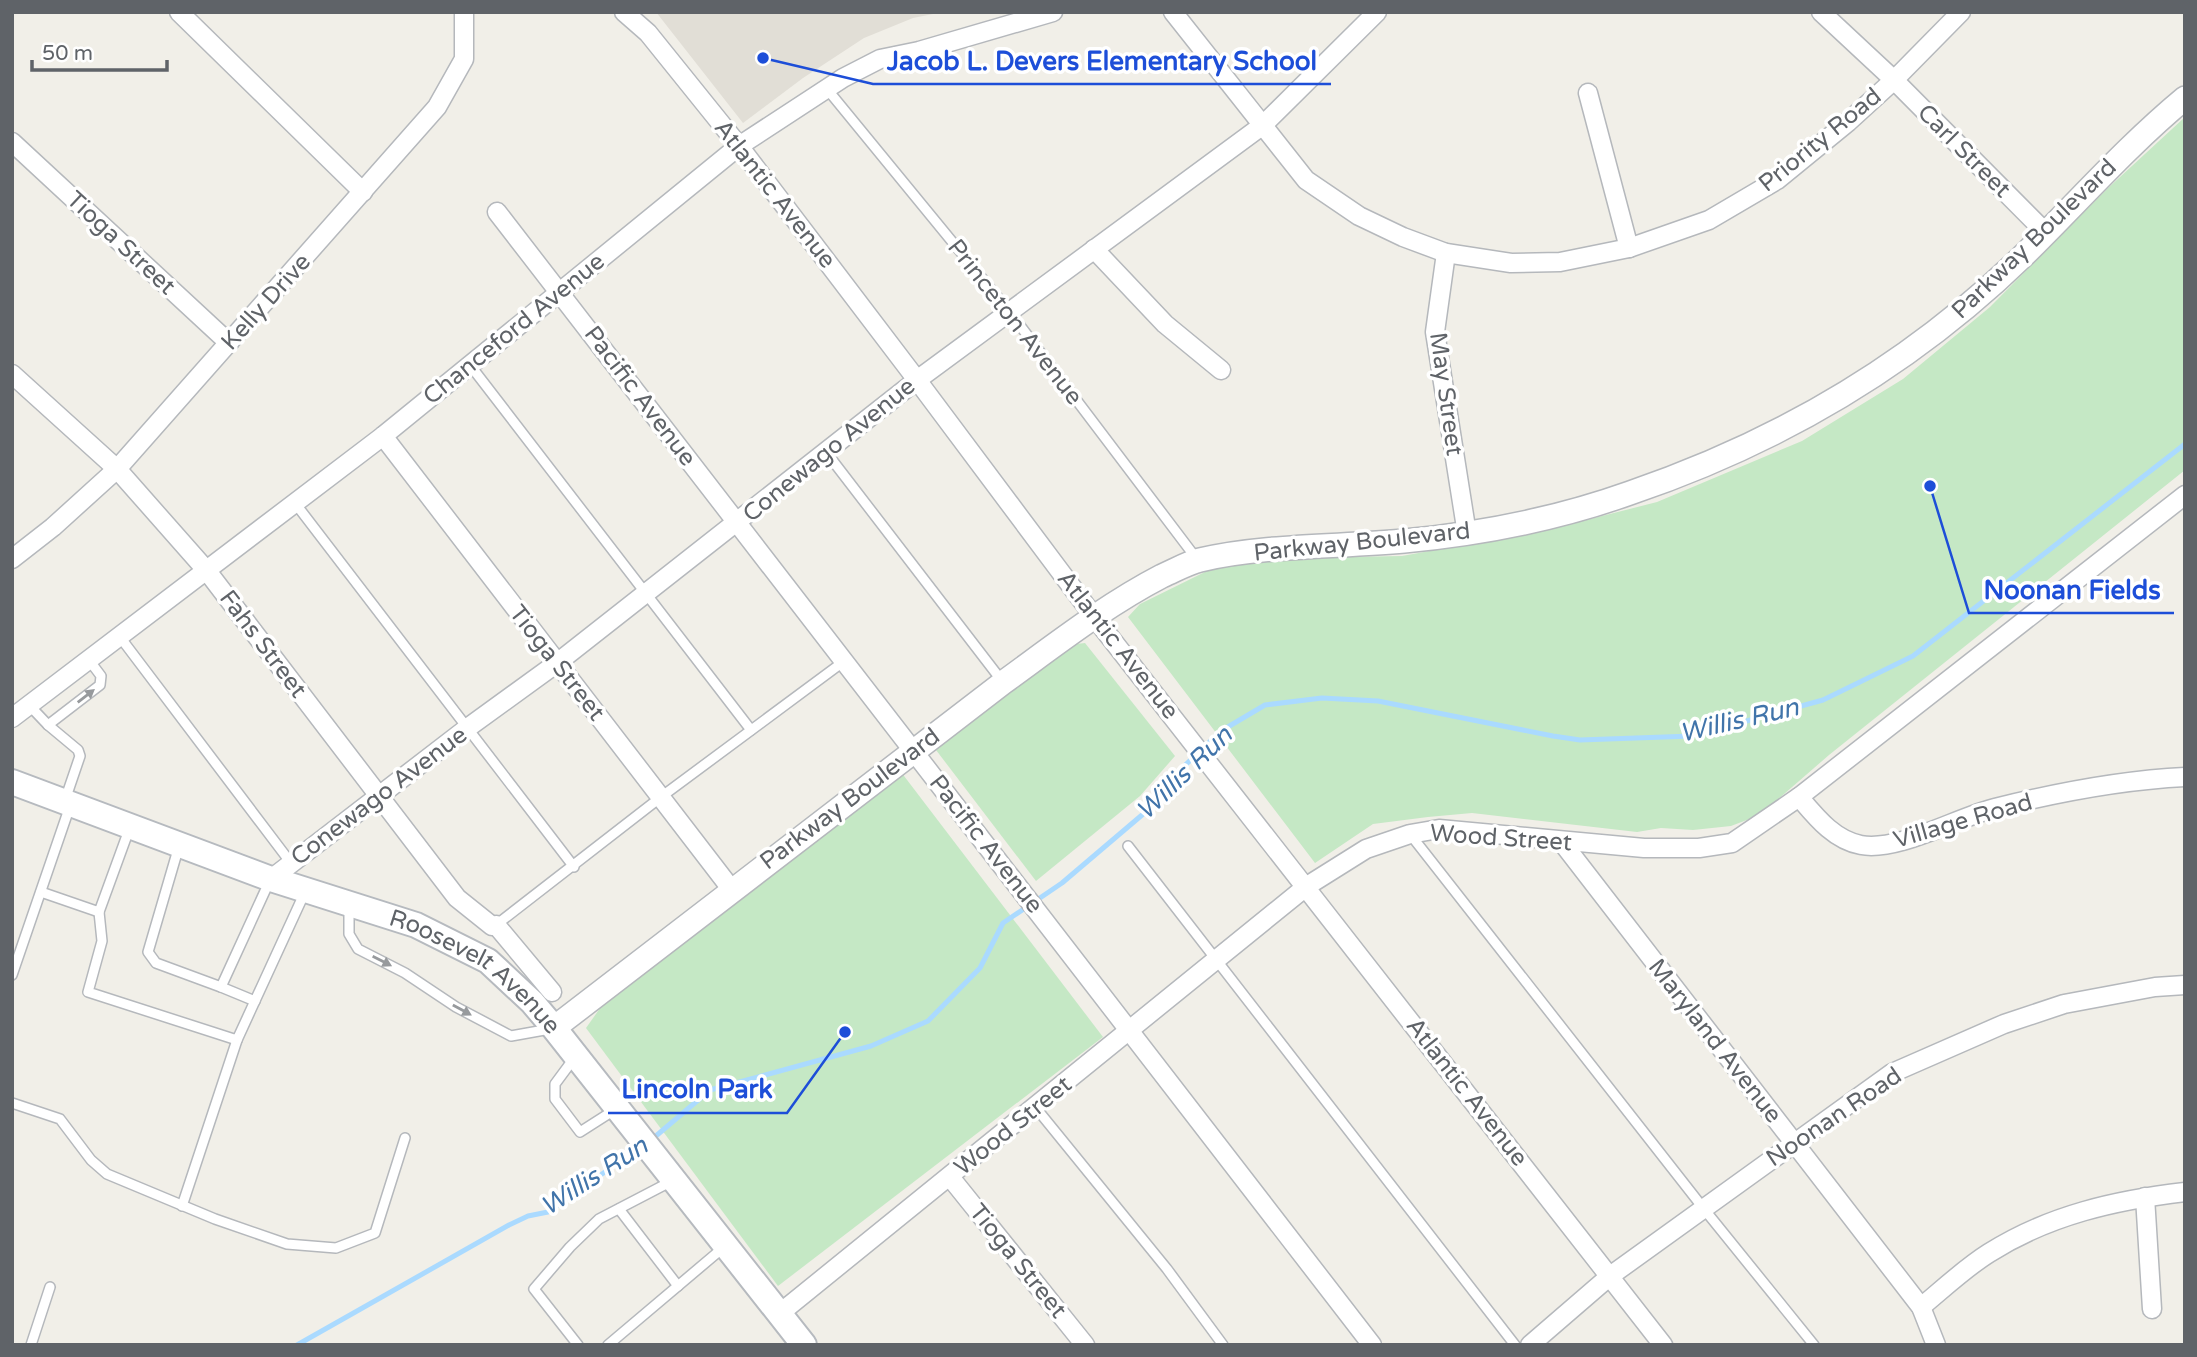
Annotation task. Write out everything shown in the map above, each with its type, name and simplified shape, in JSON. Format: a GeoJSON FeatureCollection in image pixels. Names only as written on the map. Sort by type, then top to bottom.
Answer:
{"type":"FeatureCollection","features":[{"type":"Feature","properties":{"kind":"main road","name":"Roosevelt Avenue"},"geometry":{"type":"LineString","coordinates":[[12,782],[271,878],[416,925],[488,961],[532,1002],[554,1028],[803,1345]]}},
{"type":"Feature","properties":{"kind":"street"},"geometry":{"type":"LineString","coordinates":[[178,12],[363,192]]}},
{"type":"Feature","properties":{"kind":"street","name":"Kelly Drive"},"geometry":{"type":"LineString","coordinates":[[12,559],[53,527],[117,469],[437,107],[464,59],[464,12]]}},
{"type":"Feature","properties":{"kind":"street","name":"Atlantic Avenue"},"geometry":{"type":"LineString","coordinates":[[624,12],[648,33],[738,146],[1095,618],[1663,1345]]}},
{"type":"Feature","properties":{"kind":"street","name":"Chanceford Avenue"},"geometry":{"type":"LineString","coordinates":[[12,718],[383,436],[738,146],[827,89],[880,59],[919,51],[1053,12]]}},
{"type":"Feature","properties":{"kind":"street","name":"Priority Road"},"geometry":{"type":"LineString","coordinates":[[1173,12],[1306,180],[1359,216],[1446,253],[1511,263],[1560,262],[1629,248],[1709,220],[1777,180],[1848,122],[1961,12]]}},
{"type":"Feature","properties":{"kind":"street","name":"Conewago Avenue"},"geometry":{"type":"LineString","coordinates":[[271,878],[557,663],[917,380],[1262,125],[1377,12]]}},
{"type":"Feature","properties":{"kind":"street","name":"Carl Street"},"geometry":{"type":"LineString","coordinates":[[1822,12],[2046,232]]}},
{"type":"Feature","properties":{"kind":"street"},"geometry":{"type":"LineString","coordinates":[[1588,93],[1629,248]]}},
{"type":"Feature","properties":{"kind":"street","name":"Parkway Boulevard"},"geometry":{"type":"LineString","coordinates":[[554,1028],[1003,682],[1148,584],[1198,561],[1256,552],[1467,534],[1552,516],[1630,494],[1686,473],[1771,435],[1852,390],[1934,333],[1997,279],[2109,166],[2185,98]]}},
{"type":"Feature","properties":{"kind":"street","name":"Tioga Street"},"geometry":{"type":"LineString","coordinates":[[12,142],[229,343]]}},
{"type":"Feature","properties":{"kind":"street","name":"Pacific Avenue"},"geometry":{"type":"LineString","coordinates":[[497,212],[560,290],[843,662],[914,750],[1129,1033],[1372,1345]]}},
{"type":"Feature","properties":{"kind":"street"},"geometry":{"type":"LineString","coordinates":[[1094,249],[1165,324],[1222,370]]}},
{"type":"Feature","properties":{"kind":"street","name":"May Street"},"geometry":{"type":"LineString","coordinates":[[1446,253],[1435,332],[1467,534]]}},
{"type":"Feature","properties":{"kind":"street","name":"Fahs Street"},"geometry":{"type":"LineString","coordinates":[[12,374],[117,469],[207,570],[457,898],[492,926],[496,925],[552,992]]}},
{"type":"Feature","properties":{"kind":"street","name":"Tioga Street"},"geometry":{"type":"LineString","coordinates":[[383,436],[732,890]]}},
{"type":"Feature","properties":{"kind":"street","name":"Wood Street"},"geometry":{"type":"LineString","coordinates":[[779,1314],[1129,1033],[1307,886],[1366,849],[1410,834],[1440,829],[1644,848],[1699,848],[1732,842],[1799,797],[2185,495]]}},
{"type":"Feature","properties":{"kind":"street","name":"Village Road"},"geometry":{"type":"LineString","coordinates":[[1799,797],[1818,820],[1835,833],[1862,845],[1892,843],[1993,808],[2146,779],[2185,777]]}},
{"type":"Feature","properties":{"kind":"street","name":"Maryland Avenue"},"geometry":{"type":"LineString","coordinates":[[1561,841],[1921,1307],[1936,1345]]}},
{"type":"Feature","properties":{"kind":"street","name":"Noonan Road"},"geometry":{"type":"LineString","coordinates":[[1530,1345],[1610,1276],[1892,1073],[2004,1024],[2064,1004],[2155,987],[2185,985]]}},
{"type":"Feature","properties":{"kind":"street","name":"Tioga Street"},"geometry":{"type":"LineString","coordinates":[[950,1177],[1086,1345]]}},
{"type":"Feature","properties":{"kind":"street"},"geometry":{"type":"LineString","coordinates":[[1921,1307],[1988,1254],[2040,1225],[2096,1207],[2185,1192]]}},
{"type":"Feature","properties":{"kind":"street"},"geometry":{"type":"LineString","coordinates":[[2145,1197],[2152,1309]]}},
{"type":"Feature","properties":{"kind":"lane","name":"Princeton Avenue"},"geometry":{"type":"LineString","coordinates":[[827,89],[1009,312],[1198,561]]}},
{"type":"Feature","properties":{"kind":"lane"},"geometry":{"type":"LineString","coordinates":[[470,365],[751,730]]}},
{"type":"Feature","properties":{"kind":"lane"},"geometry":{"type":"LineString","coordinates":[[826,452],[1003,682]]}},
{"type":"Feature","properties":{"kind":"lane"},"geometry":{"type":"LineString","coordinates":[[295,503],[574,867]]}},
{"type":"Feature","properties":{"kind":"lane"},"geometry":{"type":"LineString","coordinates":[[120,637],[291,863]]}},
{"type":"Feature","properties":{"kind":"lane"},"geometry":{"type":"LineString","coordinates":[[48,725],[100,685],[101,676],[89,660]]}},
{"type":"Feature","properties":{"kind":"lane"},"geometry":{"type":"LineString","coordinates":[[496,925],[661,797],[843,662]]}},
{"type":"Feature","properties":{"kind":"lane"},"geometry":{"type":"LineString","coordinates":[[12,975],[41,892],[80,756],[78,750],[29,705]]}},
{"type":"Feature","properties":{"kind":"lane"},"geometry":{"type":"LineString","coordinates":[[130,826],[99,912],[102,941],[88,992],[237,1040]]}},
{"type":"Feature","properties":{"kind":"lane"},"geometry":{"type":"LineString","coordinates":[[1410,834],[1814,1345]]}},
{"type":"Feature","properties":{"kind":"lane"},"geometry":{"type":"LineString","coordinates":[[179,845],[148,952],[156,963],[255,1001]]}},
{"type":"Feature","properties":{"kind":"lane"},"geometry":{"type":"LineString","coordinates":[[1128,846],[1515,1345]]}},
{"type":"Feature","properties":{"kind":"lane"},"geometry":{"type":"LineString","coordinates":[[221,987],[271,878]]}},
{"type":"Feature","properties":{"kind":"lane"},"geometry":{"type":"LineString","coordinates":[[182,1206],[237,1040],[306,890]]}},
{"type":"Feature","properties":{"kind":"lane"},"geometry":{"type":"LineString","coordinates":[[41,892],[99,912]]}},
{"type":"Feature","properties":{"kind":"lane"},"geometry":{"type":"LineString","coordinates":[[349,904],[349,934],[358,949],[405,973],[456,1007],[511,1036],[554,1028]]}},
{"type":"Feature","properties":{"kind":"lane"},"geometry":{"type":"LineString","coordinates":[[576,1055],[555,1084],[555,1099],[580,1132],[618,1108]]}},
{"type":"Feature","properties":{"kind":"lane"},"geometry":{"type":"LineString","coordinates":[[12,1103],[60,1119],[90,1160],[107,1174],[182,1206],[287,1244],[336,1248],[375,1233],[405,1138]]}},
{"type":"Feature","properties":{"kind":"lane"},"geometry":{"type":"LineString","coordinates":[[1035,1108],[1167,1269],[1223,1345]]}},
{"type":"Feature","properties":{"kind":"lane"},"geometry":{"type":"LineString","coordinates":[[578,1345],[534,1289],[569,1247],[600,1219],[619,1209],[669,1173]]}},
{"type":"Feature","properties":{"kind":"lane"},"geometry":{"type":"LineString","coordinates":[[619,1209],[678,1286]]}},
{"type":"Feature","properties":{"kind":"lane"},"geometry":{"type":"LineString","coordinates":[[608,1345],[726,1246]]}},
{"type":"Feature","properties":{"kind":"lane"},"geometry":{"type":"LineString","coordinates":[[31,1345],[50,1287]]}},
{"type":"Feature","properties":{"kind":"shaded area"},"geometry":{"type":"Polygon","coordinates":[[[656,12],[943,12],[913,18],[864,38],[803,78],[743,123],[656,12]]]}},
{"type":"Feature","properties":{"kind":"green space"},"geometry":{"type":"Polygon","coordinates":[[[2185,117],[2185,470],[1829,755],[1760,815],[1731,826],[1693,830],[1661,828],[1637,832],[1472,813],[1428,817],[1373,824],[1315,863],[1128,617],[1140,604],[1211,569],[1289,558],[1402,556],[1551,529],[1657,502],[1802,441],[1903,379],[1990,307],[2107,189],[2185,117]]]}},
{"type":"Feature","properties":{"kind":"green space"},"geometry":{"type":"Polygon","coordinates":[[[1085,643],[1175,756],[1140,796],[1036,881],[936,750],[944,740],[1068,645],[1085,643]]]}},
{"type":"Feature","properties":{"kind":"green space"},"geometry":{"type":"Polygon","coordinates":[[[901,772],[1103,1037],[778,1286],[586,1028],[603,1004],[901,772]]]}},
{"type":"Feature","properties":{"kind":"waterway","name":"Willis Run"},"geometry":{"type":"LineString","coordinates":[[650,1141],[710,1090],[871,1046],[928,1021],[980,968],[1003,923],[1062,883],[1162,798],[1178,772],[1221,731],[1265,705],[1322,698],[1378,701],[1580,740],[1692,736],[1823,700],[1913,656],[2185,444]]}},
{"type":"Feature","properties":{"kind":"waterway","name":"Willis Run"},"geometry":{"type":"LineString","coordinates":[[297,1345],[509,1225],[528,1216],[548,1212],[639,1148]]}},
{"type":"Feature","properties":{"kind":"place","name":"Jacob L. Devers Elementary School"},"geometry":{"type":"Point","coordinates":[763,58]}},
{"type":"Feature","properties":{"kind":"place","name":"Noonan Fields"},"geometry":{"type":"Point","coordinates":[1930,486]}},
{"type":"Feature","properties":{"kind":"place","name":"Lincoln Park"},"geometry":{"type":"Point","coordinates":[845,1032]}}]}
